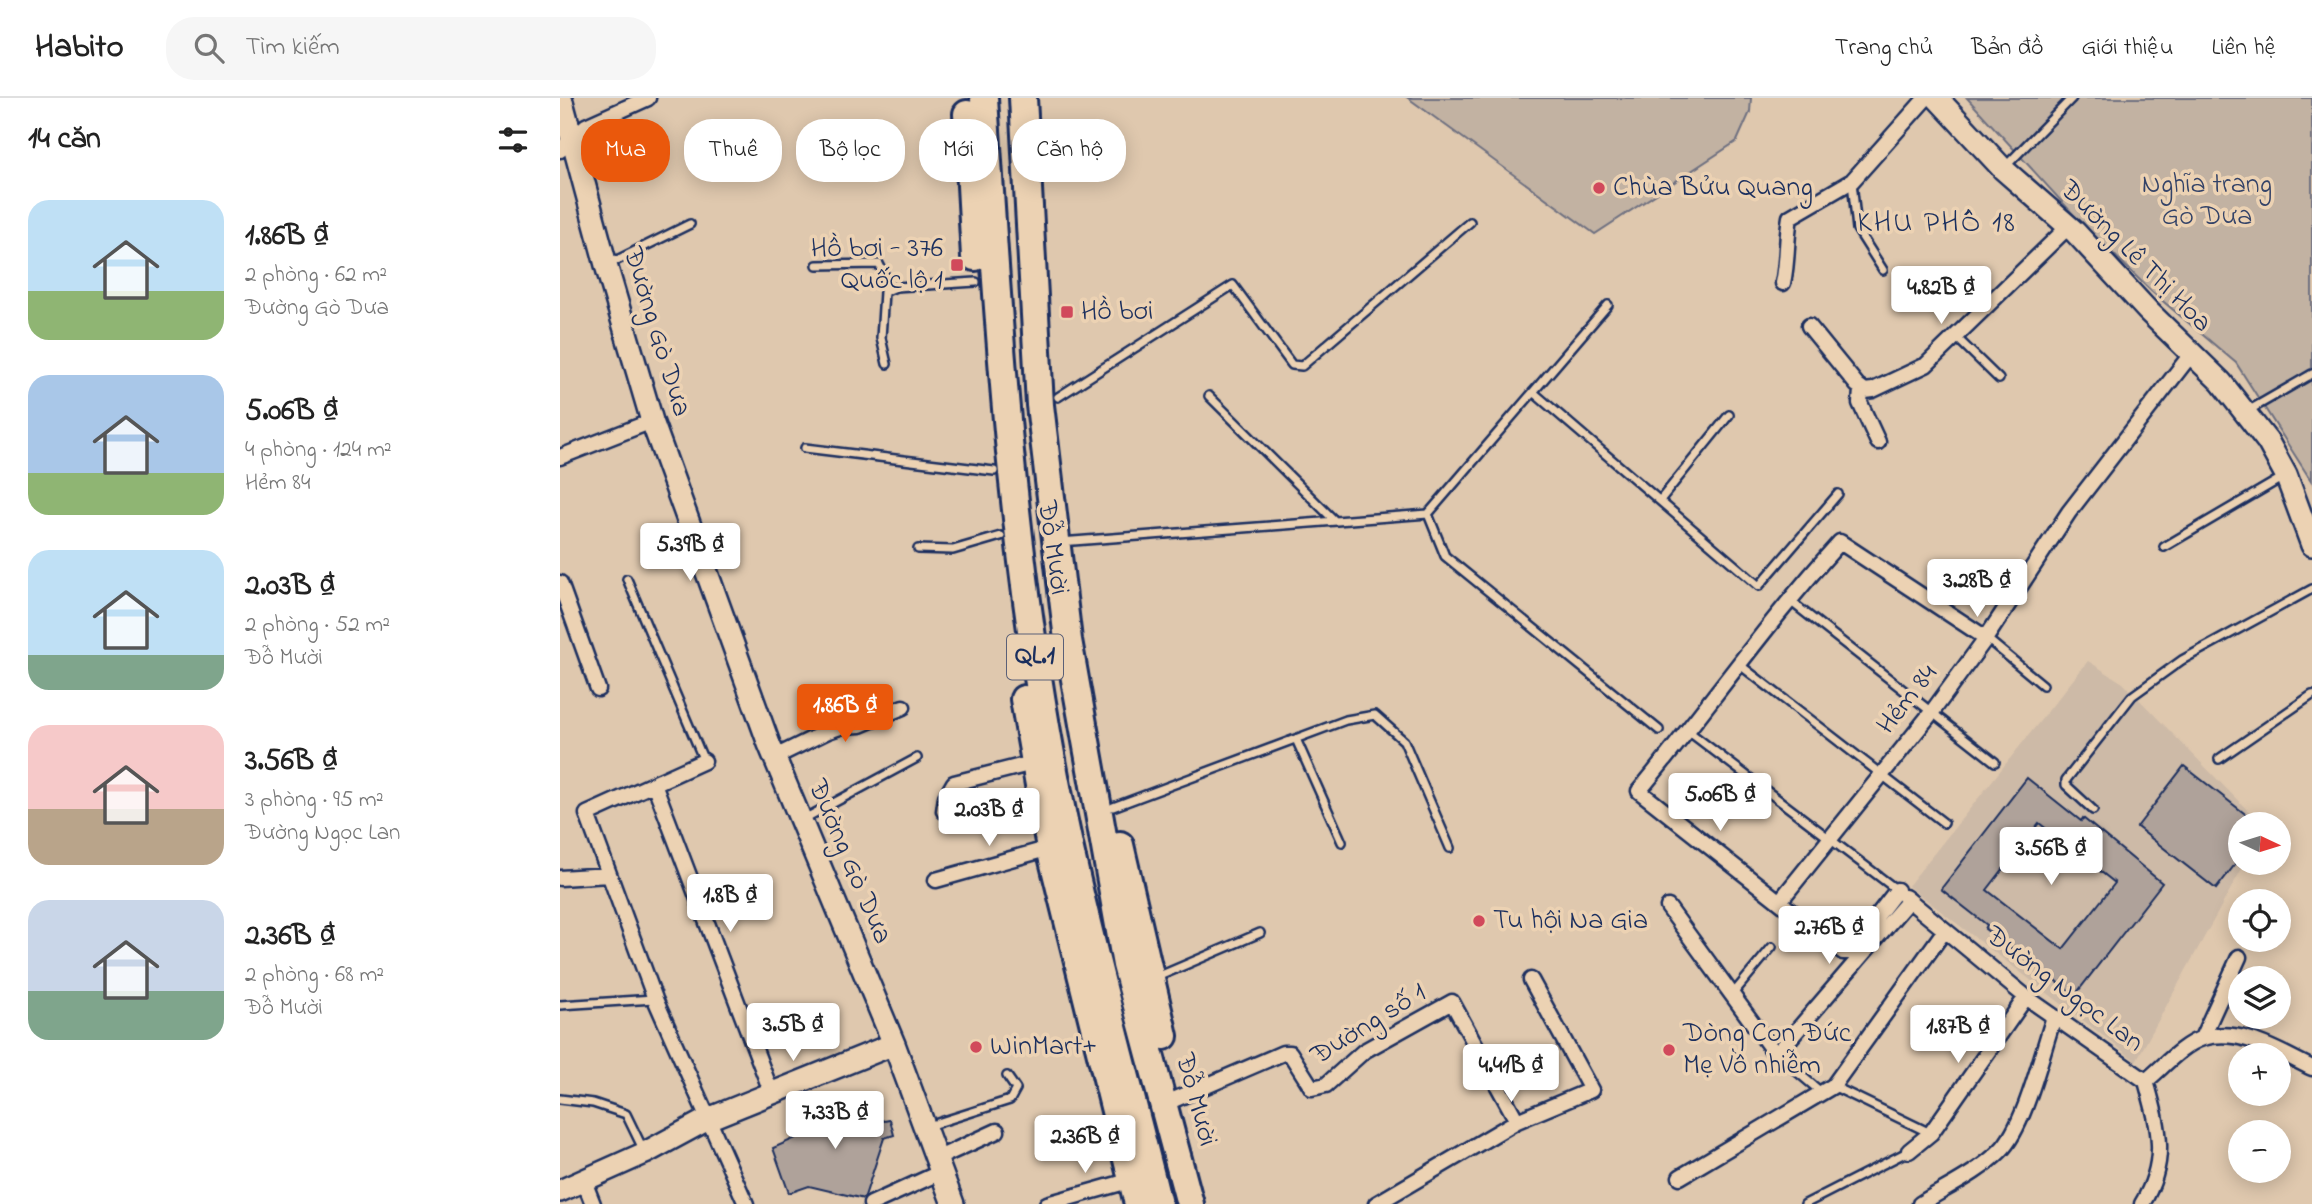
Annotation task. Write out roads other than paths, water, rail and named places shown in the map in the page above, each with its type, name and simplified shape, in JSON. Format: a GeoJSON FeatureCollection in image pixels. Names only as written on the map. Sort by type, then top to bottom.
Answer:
{"type":"FeatureCollection","features":[{"type":"Feature","properties":{"kind":"highway","name":"Đỗ Mười"},"geometry":{"type":"LineString","coordinates":[[966,98],[976,282],[994,471],[1033,763],[1050,848],[1135,1192]]}},
{"type":"Feature","properties":{"kind":"highway","name":"Đỗ Mười"},"geometry":{"type":"LineString","coordinates":[[984,98],[994,282],[1009,461],[1039,684],[1068,838],[1158,1204]]}},
{"type":"Feature","properties":{"kind":"highway","name":"Đỗ Mười"},"geometry":{"type":"LineString","coordinates":[[1023,98],[1041,405],[1113,807],[1151,980],[1189,1204]]}},
{"type":"Feature","properties":{"kind":"highway","name":"Đỗ Mười"},"geometry":{"type":"LineString","coordinates":[[1038,98],[1047,273],[1058,397],[1068,640],[1126,965],[1206,1204]]}},
{"type":"Feature","properties":{"kind":"street","name":"Đường Gò Dưa"},"geometry":{"type":"LineString","coordinates":[[561,98],[566,145],[606,265],[652,421],[775,757],[894,1044],[953,1204]]}},
{"type":"Feature","properties":{"kind":"street"},"geometry":{"type":"LineString","coordinates":[[566,145],[586,126],[648,98]]}},
{"type":"Feature","properties":{"kind":"street"},"geometry":{"type":"LineString","coordinates":[[1783,283],[1789,255],[1786,240],[1790,217],[1852,181],[1926,98]]}},
{"type":"Feature","properties":{"kind":"street","name":"Đường Lê Thị Hoa"},"geometry":{"type":"LineString","coordinates":[[1937,98],[2003,169],[2068,227],[2221,382],[2268,442],[2286,475],[2312,545]]}},
{"type":"Feature","properties":{"kind":"street"},"geometry":{"type":"LineString","coordinates":[[1861,390],[1873,390],[1926,366],[2068,227]]}},
{"type":"Feature","properties":{"kind":"street"},"geometry":{"type":"LineString","coordinates":[[1809,327],[1861,390],[1860,403],[1878,442]]}},
{"type":"Feature","properties":{"kind":"street","name":"Hẻm 84"},"geometry":{"type":"LineString","coordinates":[[1780,901],[1932,712],[1986,638],[2069,512],[2192,353]]}},
{"type":"Feature","properties":{"kind":"street"},"geometry":{"type":"LineString","coordinates":[[560,457],[652,421]]}},
{"type":"Feature","properties":{"kind":"street"},"geometry":{"type":"LineString","coordinates":[[1904,895],[1847,953],[1639,791],[1740,665],[1788,599],[1840,542],[1986,638]]}},
{"type":"Feature","properties":{"kind":"street"},"geometry":{"type":"LineString","coordinates":[[560,583],[598,688]]}},
{"type":"Feature","properties":{"kind":"street"},"geometry":{"type":"LineString","coordinates":[[775,757],[828,731],[843,726],[860,726],[903,708]]}},
{"type":"Feature","properties":{"kind":"street"},"geometry":{"type":"LineString","coordinates":[[704,761],[655,786],[587,814],[655,999],[746,1204]]}},
{"type":"Feature","properties":{"kind":"street"},"geometry":{"type":"LineString","coordinates":[[944,811],[946,797],[954,783],[1033,763]]}},
{"type":"Feature","properties":{"kind":"street"},"geometry":{"type":"LineString","coordinates":[[655,786],[772,1094]]}},
{"type":"Feature","properties":{"kind":"street"},"geometry":{"type":"LineString","coordinates":[[936,880],[1050,848]]}},
{"type":"Feature","properties":{"kind":"street"},"geometry":{"type":"LineString","coordinates":[[560,878],[609,875]]}},
{"type":"Feature","properties":{"kind":"street"},"geometry":{"type":"LineString","coordinates":[[1668,907],[1776,1055],[1904,895]]}},
{"type":"Feature","properties":{"kind":"street","name":"Đường Ngọc Lan"},"geometry":{"type":"LineString","coordinates":[[1904,895],[2026,997],[2146,1081]]}},
{"type":"Feature","properties":{"kind":"street"},"geometry":{"type":"LineString","coordinates":[[1680,1177],[1828,1089],[1945,930]]}},
{"type":"Feature","properties":{"kind":"street"},"geometry":{"type":"LineString","coordinates":[[2142,1204],[2158,1173],[2160,1157],[2159,1126],[2146,1081],[2202,1038],[2239,957]]}},
{"type":"Feature","properties":{"kind":"street"},"geometry":{"type":"LineString","coordinates":[[1377,1204],[1517,1121],[1591,1088],[1531,980]]}},
{"type":"Feature","properties":{"kind":"street"},"geometry":{"type":"LineString","coordinates":[[1909,1151],[1931,1133],[2026,997]]}},
{"type":"Feature","properties":{"kind":"street","name":"Đường số 1"},"geometry":{"type":"LineString","coordinates":[[1172,1101],[1283,1053],[1290,1054],[1312,1088],[1326,1085],[1364,1051],[1451,1002],[1517,1121]]}},
{"type":"Feature","properties":{"kind":"street"},"geometry":{"type":"LineString","coordinates":[[1920,1204],[2001,1150],[2017,1128],[2054,1017]]}},
{"type":"Feature","properties":{"kind":"street"},"geometry":{"type":"LineString","coordinates":[[2202,1038],[2248,1038],[2312,1068]]}},
{"type":"Feature","properties":{"kind":"street"},"geometry":{"type":"LineString","coordinates":[[560,1191],[645,1153],[708,1119],[894,1044]]}},
{"type":"Feature","properties":{"kind":"street"},"geometry":{"type":"LineString","coordinates":[[871,1204],[997,1130]]}},
{"type":"Feature","properties":{"kind":"street"},"geometry":{"type":"LineString","coordinates":[[584,1181],[593,1204]]}},
{"type":"Feature","properties":{"kind":"street"},"geometry":{"type":"LineString","coordinates":[[1047,1204],[1135,1192]]}},
{"type":"Feature","properties":{"kind":"lane"},"geometry":{"type":"LineString","coordinates":[[2003,169],[2072,98]]}},
{"type":"Feature","properties":{"kind":"lane"},"geometry":{"type":"LineString","coordinates":[[1852,181],[1857,229],[1884,270]]}},
{"type":"Feature","properties":{"kind":"lane"},"geometry":{"type":"LineString","coordinates":[[1058,397],[1233,285],[1292,365],[1302,366],[1470,222]]}},
{"type":"Feature","properties":{"kind":"lane"},"geometry":{"type":"LineString","coordinates":[[606,265],[622,260],[690,224]]}},
{"type":"Feature","properties":{"kind":"lane"},"geometry":{"type":"LineString","coordinates":[[817,265],[878,264],[884,274],[881,338],[887,364]]}},
{"type":"Feature","properties":{"kind":"lane"},"geometry":{"type":"LineString","coordinates":[[884,292],[896,287],[976,282]]}},
{"type":"Feature","properties":{"kind":"lane"},"geometry":{"type":"LineString","coordinates":[[1064,541],[1428,514],[1608,305]]}},
{"type":"Feature","properties":{"kind":"lane"},"geometry":{"type":"LineString","coordinates":[[1956,337],[1999,379]]}},
{"type":"Feature","properties":{"kind":"lane"},"geometry":{"type":"LineString","coordinates":[[2245,413],[2312,374]]}},
{"type":"Feature","properties":{"kind":"lane"},"geometry":{"type":"LineString","coordinates":[[1533,392],[1661,499],[1759,586],[1838,494]]}},
{"type":"Feature","properties":{"kind":"lane"},"geometry":{"type":"LineString","coordinates":[[1209,396],[1335,521]]}},
{"type":"Feature","properties":{"kind":"lane"},"geometry":{"type":"LineString","coordinates":[[1661,499],[1729,415]]}},
{"type":"Feature","properties":{"kind":"lane"},"geometry":{"type":"LineString","coordinates":[[805,448],[994,471]]}},
{"type":"Feature","properties":{"kind":"lane"},"geometry":{"type":"LineString","coordinates":[[2164,547],[2286,475]]}},
{"type":"Feature","properties":{"kind":"lane"},"geometry":{"type":"LineString","coordinates":[[1428,514],[1445,556],[1659,730]]}},
{"type":"Feature","properties":{"kind":"lane"},"geometry":{"type":"LineString","coordinates":[[918,549],[953,550],[1001,536]]}},
{"type":"Feature","properties":{"kind":"lane"},"geometry":{"type":"LineString","coordinates":[[627,579],[704,761]]}},
{"type":"Feature","properties":{"kind":"lane"},"geometry":{"type":"LineString","coordinates":[[2093,810],[2066,785],[2066,780],[2133,696],[2182,660],[2312,589]]}},
{"type":"Feature","properties":{"kind":"lane"},"geometry":{"type":"LineString","coordinates":[[1788,599],[1995,762]]}},
{"type":"Feature","properties":{"kind":"lane"},"geometry":{"type":"LineString","coordinates":[[1986,638],[2043,685]]}},
{"type":"Feature","properties":{"kind":"lane"},"geometry":{"type":"LineString","coordinates":[[1740,665],[1944,823]]}},
{"type":"Feature","properties":{"kind":"lane"},"geometry":{"type":"LineString","coordinates":[[2219,759],[2312,695]]}},
{"type":"Feature","properties":{"kind":"lane"},"geometry":{"type":"LineString","coordinates":[[1113,807],[1346,720],[1375,715],[1404,741],[1450,848]]}},
{"type":"Feature","properties":{"kind":"lane","name":"Đường Ngọc Lan"},"geometry":{"type":"LineString","coordinates":[[1688,731],[1904,895]]}},
{"type":"Feature","properties":{"kind":"lane"},"geometry":{"type":"LineString","coordinates":[[1296,739],[1342,842]]}},
{"type":"Feature","properties":{"kind":"lane"},"geometry":{"type":"LineString","coordinates":[[802,821],[917,758]]}},
{"type":"Feature","properties":{"kind":"lane"},"geometry":{"type":"LineString","coordinates":[[1151,980],[1260,933]]}},
{"type":"Feature","properties":{"kind":"lane"},"geometry":{"type":"LineString","coordinates":[[1732,995],[1772,947]]}},
{"type":"Feature","properties":{"kind":"lane"},"geometry":{"type":"LineString","coordinates":[[560,1005],[655,999]]}},
{"type":"Feature","properties":{"kind":"lane"},"geometry":{"type":"LineString","coordinates":[[1776,1055],[1828,1089],[1931,1133]]}},
{"type":"Feature","properties":{"kind":"lane"},"geometry":{"type":"LineString","coordinates":[[924,1128],[1010,1100],[1016,1088],[1007,1076]]}},
{"type":"Feature","properties":{"kind":"lane"},"geometry":{"type":"LineString","coordinates":[[560,1099],[593,1103],[626,1114],[645,1153]]}},
{"type":"Feature","properties":{"kind":"lane"},"geometry":{"type":"LineString","coordinates":[[1805,1204],[1909,1151]]}},
{"type":"Feature","properties":{"kind":"place","name":"Chùa Bửu Quang"},"geometry":{"type":"Point","coordinates":[1599,188]}},
{"type":"Feature","properties":{"kind":"place","name":"Hồ bơi - 376 Quốc lộ 1"},"geometry":{"type":"Point","coordinates":[957,265]}},
{"type":"Feature","properties":{"kind":"place","name":"Hồ bơi"},"geometry":{"type":"Point","coordinates":[1067,312]}},
{"type":"Feature","properties":{"kind":"place","name":"Tu hội Na Gia"},"geometry":{"type":"Point","coordinates":[1479,921]}},
{"type":"Feature","properties":{"kind":"place","name":"WinMart+"},"geometry":{"type":"Point","coordinates":[976,1047]}},
{"type":"Feature","properties":{"kind":"place","name":"Dòng Con Đức Mẹ Vô nhiễm"},"geometry":{"type":"Point","coordinates":[1669,1050]}},
{"type":"Feature","properties":{"kind":"district","name":"KHU PHỐ 18"},"geometry":{"type":"Point","coordinates":[1937,224]}},
{"type":"Feature","properties":{"kind":"park label","name":"Nghĩa trang Gò Dưa"},"geometry":{"type":"Point","coordinates":[2207,201]}}]}
